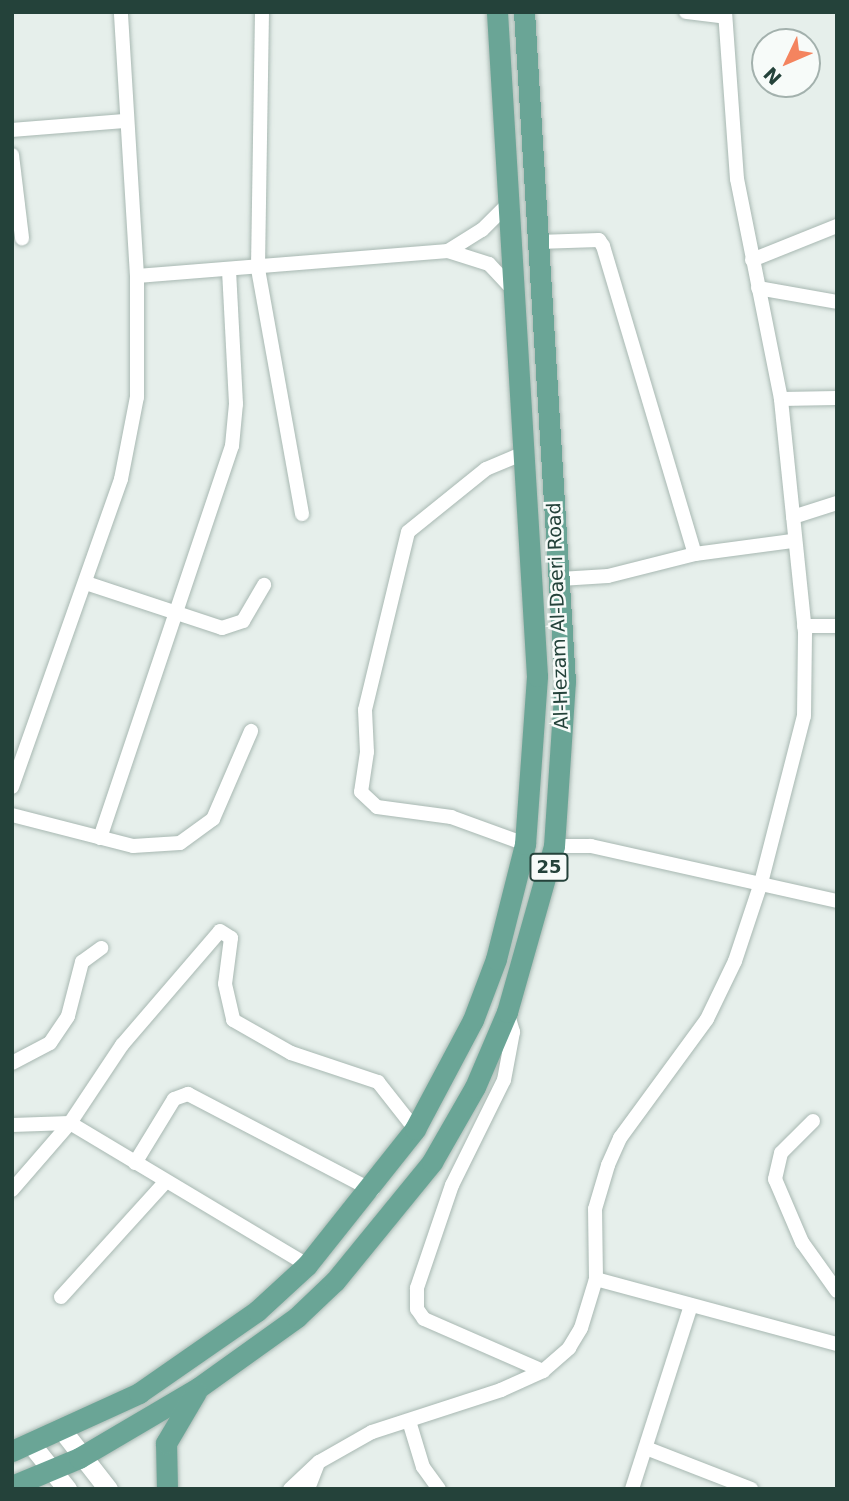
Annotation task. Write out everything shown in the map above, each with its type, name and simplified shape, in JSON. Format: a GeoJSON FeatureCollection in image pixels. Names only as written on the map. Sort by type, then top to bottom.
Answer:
{"type":"FeatureCollection","features":[{"type":"Feature","properties":{"kind":"main road","name":"Al-Hezam Al-Daeri Road"},"geometry":{"type":"LineString","coordinates":[[22,1447],[139,1393],[210,1346],[307,1265],[372,1190],[415,1129],[473,1020],[511,909],[525,844],[537,676],[497,12]]}},
{"type":"Feature","properties":{"kind":"main road","name":"Al-Hezam Al-Daeri Road"},"geometry":{"type":"LineString","coordinates":[[12,1486],[51,1473],[198,1388],[297,1317],[382,1227],[438,1152],[475,1087],[507,1012],[554,846],[565,682],[524,12]]}},
{"type":"Feature","properties":{"kind":"main road"},"geometry":{"type":"LineString","coordinates":[[167,1489],[166,1443],[198,1388]]}},
{"type":"Feature","properties":{"kind":"main road"},"geometry":{"type":"LineString","coordinates":[[62,1430],[79,1458],[108,1489]]}},
{"type":"Feature","properties":{"kind":"main road"},"geometry":{"type":"LineString","coordinates":[[22,1447],[67,1489]]}},
{"type":"Feature","properties":{"kind":"street"},"geometry":{"type":"LineString","coordinates":[[262,12],[258,269],[302,514]]}},
{"type":"Feature","properties":{"kind":"street"},"geometry":{"type":"LineString","coordinates":[[290,1489],[319,1462],[372,1432],[543,1371],[581,1328],[596,1279],[595,1209],[608,1165],[620,1138],[707,1019],[735,961],[761,883],[804,716],[804,626],[792,541],[793,517],[781,399],[737,179],[725,15],[686,12]]}},
{"type":"Feature","properties":{"kind":"street"},"geometry":{"type":"LineString","coordinates":[[12,787],[86,583],[133,423],[139,364],[137,276],[124,121],[122,13]]}},
{"type":"Feature","properties":{"kind":"street"},"geometry":{"type":"LineString","coordinates":[[12,130],[124,121]]}},
{"type":"Feature","properties":{"kind":"street"},"geometry":{"type":"LineString","coordinates":[[12,155],[22,238]]}},
{"type":"Feature","properties":{"kind":"street"},"geometry":{"type":"LineString","coordinates":[[448,251],[482,230],[509,203]]}},
{"type":"Feature","properties":{"kind":"street"},"geometry":{"type":"LineString","coordinates":[[752,260],[837,226]]}},
{"type":"Feature","properties":{"kind":"street"},"geometry":{"type":"LineString","coordinates":[[537,242],[599,240],[603,246],[695,554]]}},
{"type":"Feature","properties":{"kind":"street"},"geometry":{"type":"LineString","coordinates":[[137,276],[229,272],[448,251],[489,264],[514,291]]}},
{"type":"Feature","properties":{"kind":"street"},"geometry":{"type":"LineString","coordinates":[[100,838],[177,613],[236,424],[229,272]]}},
{"type":"Feature","properties":{"kind":"street"},"geometry":{"type":"LineString","coordinates":[[758,288],[837,302]]}},
{"type":"Feature","properties":{"kind":"street"},"geometry":{"type":"LineString","coordinates":[[781,399],[837,398]]}},
{"type":"Feature","properties":{"kind":"street"},"geometry":{"type":"LineString","coordinates":[[524,453],[486,469],[408,532],[365,710],[368,751],[361,792],[377,807],[451,817],[525,844]]}},
{"type":"Feature","properties":{"kind":"street"},"geometry":{"type":"LineString","coordinates":[[793,517],[837,503]]}},
{"type":"Feature","properties":{"kind":"street"},"geometry":{"type":"LineString","coordinates":[[560,579],[608,576],[695,554],[792,541]]}},
{"type":"Feature","properties":{"kind":"street"},"geometry":{"type":"LineString","coordinates":[[86,583],[233,628],[264,585]]}},
{"type":"Feature","properties":{"kind":"street"},"geometry":{"type":"LineString","coordinates":[[804,626],[837,626]]}},
{"type":"Feature","properties":{"kind":"street"},"geometry":{"type":"LineString","coordinates":[[12,815],[100,838],[153,848],[180,843],[200,830],[222,802],[251,731]]}},
{"type":"Feature","properties":{"kind":"street"},"geometry":{"type":"LineString","coordinates":[[554,846],[591,846],[837,901]]}},
{"type":"Feature","properties":{"kind":"street"},"geometry":{"type":"LineString","coordinates":[[12,1189],[70,1124],[122,1045],[220,931],[230,939],[225,984],[233,1020],[292,1054],[378,1082],[415,1129]]}},
{"type":"Feature","properties":{"kind":"street"},"geometry":{"type":"LineString","coordinates":[[12,1063],[50,1043],[68,1016],[82,962],[101,948]]}},
{"type":"Feature","properties":{"kind":"street"},"geometry":{"type":"LineString","coordinates":[[507,1012],[513,1032],[504,1080],[452,1185],[417,1288],[417,1309],[424,1319],[543,1371]]}},
{"type":"Feature","properties":{"kind":"street"},"geometry":{"type":"LineString","coordinates":[[135,1163],[174,1099],[188,1094],[372,1190]]}},
{"type":"Feature","properties":{"kind":"street"},"geometry":{"type":"LineString","coordinates":[[813,1121],[781,1153],[775,1179],[802,1242],[837,1291]]}},
{"type":"Feature","properties":{"kind":"street"},"geometry":{"type":"LineString","coordinates":[[12,1125],[70,1124],[307,1265]]}},
{"type":"Feature","properties":{"kind":"street"},"geometry":{"type":"LineString","coordinates":[[61,1297],[166,1181]]}},
{"type":"Feature","properties":{"kind":"street"},"geometry":{"type":"LineString","coordinates":[[596,1279],[837,1344]]}},
{"type":"Feature","properties":{"kind":"street"},"geometry":{"type":"LineString","coordinates":[[632,1489],[691,1305]]}},
{"type":"Feature","properties":{"kind":"street"},"geometry":{"type":"LineString","coordinates":[[409,1421],[423,1467],[439,1489]]}},
{"type":"Feature","properties":{"kind":"street"},"geometry":{"type":"LineString","coordinates":[[646,1448],[751,1489]]}},
{"type":"Feature","properties":{"kind":"street"},"geometry":{"type":"LineString","coordinates":[[308,1489],[319,1462]]}}]}
